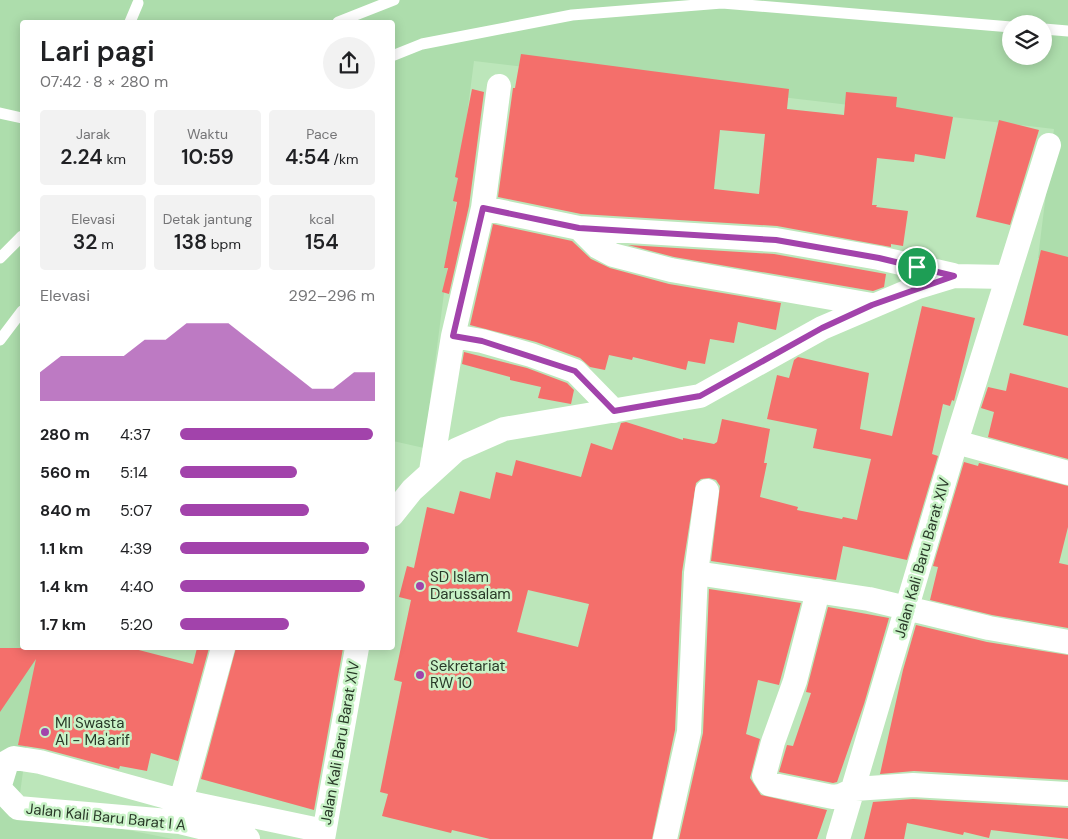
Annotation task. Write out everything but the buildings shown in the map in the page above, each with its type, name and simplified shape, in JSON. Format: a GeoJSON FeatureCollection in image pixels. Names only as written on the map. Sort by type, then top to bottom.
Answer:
{"type":"FeatureCollection","features":[{"type":"Feature","properties":{"kind":"street"},"geometry":{"type":"LineString","coordinates":[[431,471],[453,336],[483,208],[499,86]]}},
{"type":"Feature","properties":{"kind":"street","name":"Jalan Kali Baru Barat XIV"},"geometry":{"type":"LineString","coordinates":[[838,839],[855,788],[1006,276],[1049,145]]}},
{"type":"Feature","properties":{"kind":"street"},"geometry":{"type":"LineString","coordinates":[[483,208],[579,228],[776,240],[879,258],[954,276],[1006,276]]}},
{"type":"Feature","properties":{"kind":"street"},"geometry":{"type":"LineString","coordinates":[[579,228],[598,246],[613,256],[671,270],[872,305]]}},
{"type":"Feature","properties":{"kind":"street"},"geometry":{"type":"LineString","coordinates":[[395,510],[431,471],[456,450],[504,429],[700,396],[799,340],[872,305],[954,276]]}},
{"type":"Feature","properties":{"kind":"street"},"geometry":{"type":"LineString","coordinates":[[453,336],[506,348],[575,371],[614,411]]}},
{"type":"Feature","properties":{"kind":"street"},"geometry":{"type":"LineString","coordinates":[[956,442],[1068,473]]}},
{"type":"Feature","properties":{"kind":"street"},"geometry":{"type":"LineString","coordinates":[[665,839],[689,732],[696,573],[707,491]]}},
{"type":"Feature","properties":{"kind":"street"},"geometry":{"type":"LineString","coordinates":[[696,573],[869,599],[989,628],[1068,642]]}},
{"type":"Feature","properties":{"kind":"street"},"geometry":{"type":"LineString","coordinates":[[818,592],[795,681],[773,742],[764,776],[769,784],[833,797],[840,796],[855,788],[913,785],[1068,794]]}},
{"type":"Feature","properties":{"kind":"street"},"geometry":{"type":"LineString","coordinates":[[181,801],[222,650]]}},
{"type":"Feature","properties":{"kind":"street","name":"Jalan Kali Baru Barat XIV"},"geometry":{"type":"LineString","coordinates":[[323,835],[357,650]]}},
{"type":"Feature","properties":{"kind":"street"},"geometry":{"type":"LineString","coordinates":[[0,785],[7,762],[14,758],[40,762],[181,801],[323,835]]}},
{"type":"Feature","properties":{"kind":"street","name":"Jalan Kali Baru Barat I A"},"geometry":{"type":"LineString","coordinates":[[0,789],[18,808],[180,822],[248,839]]}},
{"type":"Feature","properties":{"kind":"lane"},"geometry":{"type":"LineString","coordinates":[[343,20],[394,0]]}},
{"type":"Feature","properties":{"kind":"lane"},"geometry":{"type":"LineString","coordinates":[[131,20],[138,3]]}},
{"type":"Feature","properties":{"kind":"lane"},"geometry":{"type":"LineString","coordinates":[[395,55],[422,44],[572,15],[722,3],[1002,26]]}},
{"type":"Feature","properties":{"kind":"lane"},"geometry":{"type":"LineString","coordinates":[[1052,30],[1068,31]]}},
{"type":"Feature","properties":{"kind":"lane"},"geometry":{"type":"LineString","coordinates":[[0,113],[20,118]]}},
{"type":"Feature","properties":{"kind":"lane"},"geometry":{"type":"LineString","coordinates":[[0,258],[20,238]]}},
{"type":"Feature","properties":{"kind":"lane"},"geometry":{"type":"LineString","coordinates":[[0,340],[20,314]]}},
{"type":"Feature","properties":{"kind":"shaded area"},"geometry":{"type":"Polygon","coordinates":[[[0,0],[1068,0],[1068,262],[1038,258],[1054,129],[474,61],[424,448],[395,441],[395,20],[20,20],[20,650],[40,650],[18,808],[173,839],[0,839],[0,0]]]}},
{"type":"Feature","properties":{"kind":"place","name":"SD Islam Darussalam"},"geometry":{"type":"Point","coordinates":[420,586]}},
{"type":"Feature","properties":{"kind":"place","name":"Sekretariat RW 10"},"geometry":{"type":"Point","coordinates":[420,675]}},
{"type":"Feature","properties":{"kind":"place","name":"MI Swasta Al - Ma'arif"},"geometry":{"type":"Point","coordinates":[45,732]}},
{"type":"Feature","properties":{"kind":"route"},"geometry":{"type":"LineString","coordinates":[[483,208],[579,228],[710,234],[776,240],[879,258],[917,267],[954,276],[918,287],[872,305],[822,328],[700,396],[614,411],[575,371],[531,355],[482,341],[453,336],[483,208]]}}]}
